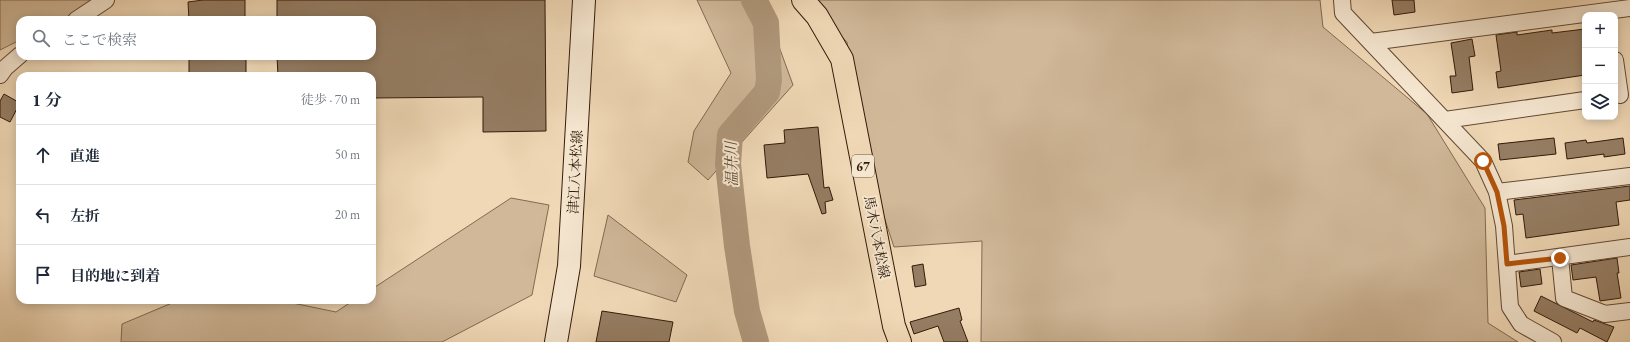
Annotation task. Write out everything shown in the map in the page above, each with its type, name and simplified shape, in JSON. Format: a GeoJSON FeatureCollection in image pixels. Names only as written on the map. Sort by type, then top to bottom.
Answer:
{"type":"FeatureCollection","features":[{"type":"Feature","properties":{"kind":"main road","name":"津江八本松線"},"geometry":{"type":"LineString","coordinates":[[556,342],[569,266],[584,0]]}},
{"type":"Feature","properties":{"kind":"main road","name":"馬木八本松線"},"geometry":{"type":"LineString","coordinates":[[802,0],[816,16],[842,59],[894,326],[900,342]]}},
{"type":"Feature","properties":{"kind":"street"},"geometry":{"type":"LineString","coordinates":[[82,16],[106,0]]}},
{"type":"Feature","properties":{"kind":"street"},"geometry":{"type":"LineString","coordinates":[[1342,0],[1343,13],[1483,161],[1497,192],[1504,226],[1510,307],[1521,324],[1553,342]]}},
{"type":"Feature","properties":{"kind":"street"},"geometry":{"type":"LineString","coordinates":[[1371,42],[1608,9],[1630,8]]}},
{"type":"Feature","properties":{"kind":"street"},"geometry":{"type":"LineString","coordinates":[[0,75],[5,68],[16,58]]}},
{"type":"Feature","properties":{"kind":"street"},"geometry":{"type":"LineString","coordinates":[[1618,75],[1622,95]]}},
{"type":"Feature","properties":{"kind":"street"},"geometry":{"type":"LineString","coordinates":[[1445,120],[1582,100]]}},
{"type":"Feature","properties":{"kind":"street"},"geometry":{"type":"LineString","coordinates":[[1497,192],[1630,176]]}},
{"type":"Feature","properties":{"kind":"street"},"geometry":{"type":"LineString","coordinates":[[1507,264],[1560,258],[1630,247]]}},
{"type":"Feature","properties":{"kind":"street"},"geometry":{"type":"LineString","coordinates":[[1560,258],[1564,298],[1606,314],[1630,311]]}},
{"type":"Feature","properties":{"kind":"shaded area"},"geometry":{"type":"Polygon","coordinates":[[[0,0],[102,0],[69,16],[16,16],[16,42],[0,50],[0,0]]]}},
{"type":"Feature","properties":{"kind":"shaded area"},"geometry":{"type":"Polygon","coordinates":[[[697,0],[762,0],[793,85],[708,180],[688,162],[694,131],[731,73],[697,0]]]}},
{"type":"Feature","properties":{"kind":"shaded area"},"geometry":{"type":"Polygon","coordinates":[[[806,0],[1320,0],[1323,27],[1427,114],[1485,208],[1488,323],[1518,342],[981,342],[982,241],[894,247],[858,138],[847,42],[806,0]]]}},
{"type":"Feature","properties":{"kind":"shaded area"},"geometry":{"type":"Polygon","coordinates":[[[511,198],[549,205],[532,295],[442,342],[121,342],[122,324],[170,304],[297,304],[336,312],[348,304],[376,304],[376,286],[511,198]]]}},
{"type":"Feature","properties":{"kind":"shaded area"},"geometry":{"type":"Polygon","coordinates":[[[608,215],[687,275],[676,302],[594,276],[608,215]]]}},
{"type":"Feature","properties":{"kind":"building"},"geometry":{"type":"Polygon","coordinates":[[[203,0],[245,0],[245,16],[189,16],[188,2],[203,0]]]}},
{"type":"Feature","properties":{"kind":"building"},"geometry":{"type":"Polygon","coordinates":[[[277,0],[545,0],[546,131],[483,132],[483,97],[376,98],[376,72],[278,72],[277,60],[376,60],[376,16],[277,16],[277,0]]]}},
{"type":"Feature","properties":{"kind":"building"},"geometry":{"type":"Polygon","coordinates":[[[1392,0],[1414,0],[1415,12],[1394,15],[1392,0]]]}},
{"type":"Feature","properties":{"kind":"building"},"geometry":{"type":"Polygon","coordinates":[[[1582,29],[1582,75],[1498,88],[1496,72],[1501,71],[1496,35],[1517,32],[1517,35],[1552,30],[1552,33],[1582,29]]]}},
{"type":"Feature","properties":{"kind":"building"},"geometry":{"type":"Polygon","coordinates":[[[1472,39],[1475,56],[1469,57],[1473,90],[1452,93],[1450,76],[1456,76],[1451,43],[1472,39]]]}},
{"type":"Feature","properties":{"kind":"building"},"geometry":{"type":"Polygon","coordinates":[[[189,60],[246,60],[246,72],[189,72],[189,60]]]}},
{"type":"Feature","properties":{"kind":"building"},"geometry":{"type":"Polygon","coordinates":[[[4,94],[16,101],[16,111],[10,122],[0,117],[0,101],[4,94]]]}},
{"type":"Feature","properties":{"kind":"building"},"geometry":{"type":"Polygon","coordinates":[[[818,127],[824,188],[829,187],[833,200],[825,202],[826,213],[822,214],[808,174],[767,178],[764,145],[785,143],[784,130],[818,127]]]}},
{"type":"Feature","properties":{"kind":"building"},"geometry":{"type":"Polygon","coordinates":[[[1554,138],[1556,154],[1500,160],[1498,144],[1554,138]]]}},
{"type":"Feature","properties":{"kind":"building"},"geometry":{"type":"Polygon","coordinates":[[[1623,138],[1625,154],[1604,157],[1604,154],[1567,159],[1565,143],[1586,140],[1587,143],[1623,138]]]}},
{"type":"Feature","properties":{"kind":"building"},"geometry":{"type":"Polygon","coordinates":[[[1630,186],[1630,200],[1616,202],[1619,225],[1526,238],[1523,214],[1516,215],[1514,200],[1630,186]]]}},
{"type":"Feature","properties":{"kind":"building"},"geometry":{"type":"Polygon","coordinates":[[[1617,258],[1619,273],[1617,273],[1621,298],[1600,301],[1596,277],[1573,280],[1571,265],[1617,258]]]}},
{"type":"Feature","properties":{"kind":"building"},"geometry":{"type":"Polygon","coordinates":[[[923,264],[926,285],[915,287],[912,266],[923,264]]]}},
{"type":"Feature","properties":{"kind":"building"},"geometry":{"type":"Polygon","coordinates":[[[1540,269],[1542,284],[1521,287],[1519,272],[1540,269]]]}},
{"type":"Feature","properties":{"kind":"building"},"geometry":{"type":"Polygon","coordinates":[[[1541,296],[1593,322],[1594,320],[1614,327],[1607,342],[1580,328],[1577,333],[1534,311],[1541,296]]]}},
{"type":"Feature","properties":{"kind":"building"},"geometry":{"type":"Polygon","coordinates":[[[959,308],[962,320],[960,321],[968,342],[944,342],[938,326],[914,334],[910,322],[959,308]]]}},
{"type":"Feature","properties":{"kind":"building"},"geometry":{"type":"Polygon","coordinates":[[[602,311],[673,322],[669,342],[596,342],[602,311]]]}},
{"type":"Feature","properties":{"kind":"waterway","name":"温井川"},"geometry":{"type":"LineString","coordinates":[[754,0],[766,23],[769,80],[767,92],[730,135],[728,164],[737,246],[747,311],[756,342]]}},
{"type":"Feature","properties":{"kind":"route"},"geometry":{"type":"LineString","coordinates":[[1483,161],[1497,192],[1504,226],[1507,264],[1560,258]]}}]}
